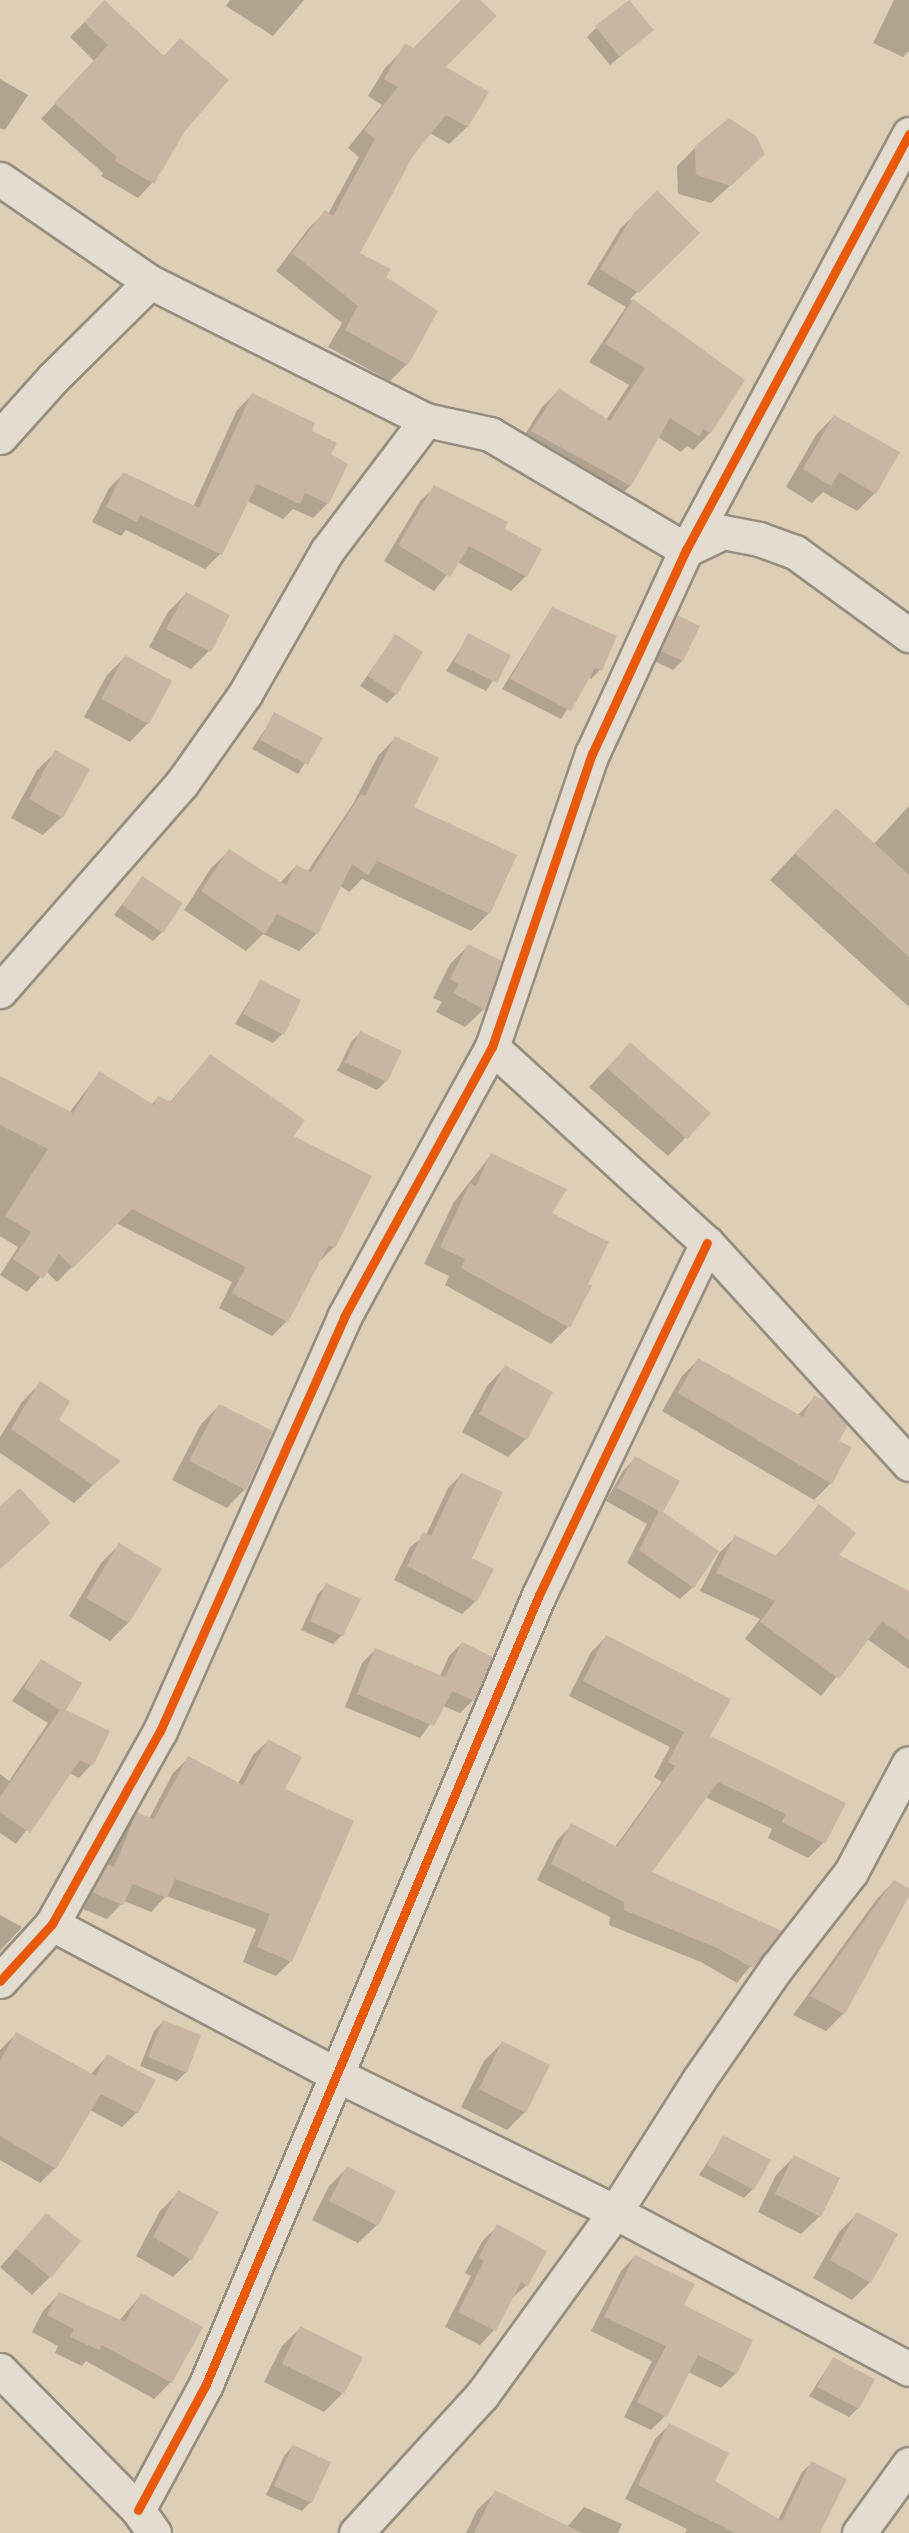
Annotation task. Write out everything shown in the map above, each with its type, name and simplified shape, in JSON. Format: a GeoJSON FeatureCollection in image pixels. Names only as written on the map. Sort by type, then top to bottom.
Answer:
{"type":"FeatureCollection","features":[{"type":"Feature","properties":{"kind":"street"},"geometry":{"type":"LineString","coordinates":[[0,1981],[51,1924],[160,1731],[344,1317],[492,1047],[592,754],[686,550],[909,134]]}},
{"type":"Feature","properties":{"kind":"street"},"geometry":{"type":"LineString","coordinates":[[0,179],[150,282],[426,420],[490,434],[686,550]]}},
{"type":"Feature","properties":{"kind":"street"},"geometry":{"type":"LineString","coordinates":[[0,437],[53,378],[150,282]]}},
{"type":"Feature","properties":{"kind":"street"},"geometry":{"type":"LineString","coordinates":[[0,991],[182,783],[245,694],[327,550],[426,420]]}},
{"type":"Feature","properties":{"kind":"street"},"geometry":{"type":"LineString","coordinates":[[686,550],[723,532],[759,539],[795,552],[909,635]]}},
{"type":"Feature","properties":{"kind":"street"},"geometry":{"type":"LineString","coordinates":[[492,1047],[707,1243],[909,1464]]}},
{"type":"Feature","properties":{"kind":"street"},"geometry":{"type":"LineString","coordinates":[[0,2370],[146,2521],[540,1595],[707,1243]]}},
{"type":"Feature","properties":{"kind":"street"},"geometry":{"type":"LineString","coordinates":[[356,2533],[482,2395],[615,2212],[698,2081],[777,1967],[851,1872],[909,1763]]}},
{"type":"Feature","properties":{"kind":"street"},"geometry":{"type":"LineString","coordinates":[[51,1924],[337,2075],[615,2212],[909,2369]]}},
{"type":"Feature","properties":{"kind":"street"},"geometry":{"type":"LineString","coordinates":[[859,2533],[909,2464]]}},
{"type":"Feature","properties":{"kind":"building"},"geometry":{"type":"Polygon","coordinates":[[[104,0],[164,56],[180,38],[229,80],[185,131],[154,184],[115,161],[117,157],[54,103],[108,45],[84,22],[104,0]]]}},
{"type":"Feature","properties":{"kind":"building"},"geometry":{"type":"Polygon","coordinates":[[[461,0],[480,0],[497,16],[446,67],[489,92],[468,127],[446,115],[413,156],[360,253],[391,269],[386,277],[438,311],[408,365],[345,330],[358,306],[292,253],[325,210],[333,216],[375,139],[364,130],[398,87],[384,79],[405,43],[413,48],[461,0]]]}},
{"type":"Feature","properties":{"kind":"building"},"geometry":{"type":"Polygon","coordinates":[[[629,0],[654,30],[620,57],[595,26],[629,0]]]}},
{"type":"Feature","properties":{"kind":"building"},"geometry":{"type":"Polygon","coordinates":[[[729,118],[756,136],[765,154],[731,186],[696,175],[695,146],[729,118]]]}},
{"type":"Feature","properties":{"kind":"building"},"geometry":{"type":"Polygon","coordinates":[[[657,190],[700,233],[639,293],[600,269],[634,213],[657,190]]]}},
{"type":"Feature","properties":{"kind":"building"},"geometry":{"type":"Polygon","coordinates":[[[633,299],[745,380],[711,433],[703,429],[699,436],[670,418],[631,486],[531,431],[559,388],[610,421],[645,368],[605,344],[633,299]]]}},
{"type":"Feature","properties":{"kind":"building"},"geometry":{"type":"Polygon","coordinates":[[[252,393],[315,423],[312,431],[337,443],[331,454],[348,464],[329,504],[305,493],[300,504],[257,484],[222,555],[140,515],[137,522],[106,507],[123,472],[199,508],[252,393]]]}},
{"type":"Feature","properties":{"kind":"building"},"geometry":{"type":"Polygon","coordinates":[[[834,415],[900,452],[876,494],[839,472],[831,486],[803,469],[834,415]]]}},
{"type":"Feature","properties":{"kind":"building"},"geometry":{"type":"Polygon","coordinates":[[[434,485],[508,522],[505,529],[542,549],[527,577],[469,546],[450,577],[398,545],[434,485]]]}},
{"type":"Feature","properties":{"kind":"building"},"geometry":{"type":"Polygon","coordinates":[[[186,592],[230,615],[211,652],[166,629],[186,592]]]}},
{"type":"Feature","properties":{"kind":"building"},"geometry":{"type":"Polygon","coordinates":[[[552,607],[617,636],[602,671],[595,668],[571,711],[510,679],[552,607]]]}},
{"type":"Feature","properties":{"kind":"building"},"geometry":{"type":"Polygon","coordinates":[[[677,615],[700,626],[683,661],[660,651],[677,615]]]}},
{"type":"Feature","properties":{"kind":"building"},"geometry":{"type":"Polygon","coordinates":[[[468,633],[511,655],[497,683],[454,662],[468,633]]]}},
{"type":"Feature","properties":{"kind":"building"},"geometry":{"type":"Polygon","coordinates":[[[395,634],[423,652],[397,695],[368,676],[395,634]]]}},
{"type":"Feature","properties":{"kind":"building"},"geometry":{"type":"Polygon","coordinates":[[[125,655],[172,681],[149,724],[101,699],[125,655]]]}},
{"type":"Feature","properties":{"kind":"building"},"geometry":{"type":"Polygon","coordinates":[[[274,712],[323,738],[308,765],[260,740],[274,712]]]}},
{"type":"Feature","properties":{"kind":"building"},"geometry":{"type":"Polygon","coordinates":[[[395,736],[439,758],[414,807],[517,855],[490,914],[377,861],[368,875],[352,864],[318,934],[277,914],[265,934],[201,891],[229,849],[286,885],[296,865],[311,872],[361,794],[365,796],[395,736]]]}},
{"type":"Feature","properties":{"kind":"building"},"geometry":{"type":"Polygon","coordinates":[[[55,750],[90,769],[63,818],[29,799],[55,750]]]}},
{"type":"Feature","properties":{"kind":"building"},"geometry":{"type":"Polygon","coordinates":[[[836,808],[909,875],[909,957],[795,853],[836,808]]]}},
{"type":"Feature","properties":{"kind":"building"},"geometry":{"type":"Polygon","coordinates":[[[142,876],[183,903],[163,933],[122,905],[142,876]]]}},
{"type":"Feature","properties":{"kind":"building"},"geometry":{"type":"Polygon","coordinates":[[[468,944],[502,961],[485,1010],[453,993],[459,984],[450,979],[468,944]]]}},
{"type":"Feature","properties":{"kind":"building"},"geometry":{"type":"Polygon","coordinates":[[[260,979],[301,1000],[284,1035],[243,1014],[260,979]]]}},
{"type":"Feature","properties":{"kind":"building"},"geometry":{"type":"Polygon","coordinates":[[[360,1031],[402,1051],[387,1082],[345,1062],[360,1031]]]}},
{"type":"Feature","properties":{"kind":"building"},"geometry":{"type":"Polygon","coordinates":[[[630,1042],[711,1113],[687,1139],[607,1068],[630,1042]]]}},
{"type":"Feature","properties":{"kind":"building"},"geometry":{"type":"Polygon","coordinates":[[[210,1054],[305,1120],[294,1136],[372,1176],[335,1248],[329,1245],[288,1322],[232,1293],[246,1267],[132,1209],[73,1268],[59,1254],[43,1279],[13,1259],[31,1232],[5,1216],[48,1149],[0,1125],[0,1076],[73,1113],[99,1071],[154,1105],[158,1096],[171,1102],[210,1054]]]}},
{"type":"Feature","properties":{"kind":"building"},"geometry":{"type":"Polygon","coordinates":[[[491,1153],[567,1189],[552,1213],[609,1242],[588,1284],[592,1286],[570,1328],[461,1268],[465,1259],[440,1247],[470,1183],[476,1186],[491,1153]]]}},
{"type":"Feature","properties":{"kind":"building"},"geometry":{"type":"Polygon","coordinates":[[[698,1358],[803,1417],[814,1395],[827,1402],[848,1425],[839,1441],[852,1447],[832,1484],[678,1393],[698,1358]]]}},
{"type":"Feature","properties":{"kind":"building"},"geometry":{"type":"Polygon","coordinates":[[[505,1365],[553,1392],[527,1440],[479,1414],[505,1365]]]}},
{"type":"Feature","properties":{"kind":"building"},"geometry":{"type":"Polygon","coordinates":[[[40,1381],[70,1401],[59,1420],[121,1461],[93,1485],[11,1429],[40,1381]]]}},
{"type":"Feature","properties":{"kind":"building"},"geometry":{"type":"Polygon","coordinates":[[[219,1404],[273,1431],[246,1490],[189,1461],[219,1404]]]}},
{"type":"Feature","properties":{"kind":"building"},"geometry":{"type":"Polygon","coordinates":[[[635,1456],[680,1481],[663,1512],[719,1551],[694,1588],[639,1550],[659,1511],[617,1488],[635,1456]]]}},
{"type":"Feature","properties":{"kind":"building"},"geometry":{"type":"Polygon","coordinates":[[[461,1473],[503,1492],[472,1558],[494,1569],[477,1602],[407,1566],[423,1532],[431,1536],[461,1473]]]}},
{"type":"Feature","properties":{"kind":"building"},"geometry":{"type":"Polygon","coordinates":[[[20,1488],[51,1523],[0,1569],[0,1506],[20,1488]]]}},
{"type":"Feature","properties":{"kind":"building"},"geometry":{"type":"Polygon","coordinates":[[[819,1504],[856,1533],[839,1555],[909,1591],[909,1640],[882,1621],[839,1679],[760,1622],[775,1601],[716,1573],[735,1535],[777,1556],[819,1504]]]}},
{"type":"Feature","properties":{"kind":"building"},"geometry":{"type":"Polygon","coordinates":[[[119,1543],[162,1569],[129,1623],[86,1598],[119,1543]]]}},
{"type":"Feature","properties":{"kind":"building"},"geometry":{"type":"Polygon","coordinates":[[[326,1583],[361,1599],[343,1636],[310,1621],[326,1583]]]}},
{"type":"Feature","properties":{"kind":"building"},"geometry":{"type":"Polygon","coordinates":[[[606,1635],[731,1699],[710,1736],[846,1803],[825,1844],[782,1822],[786,1814],[718,1782],[652,1872],[782,1931],[753,1968],[717,1948],[624,1910],[624,1902],[551,1864],[571,1823],[617,1847],[675,1766],[668,1762],[684,1732],[583,1681],[606,1635]]]}},
{"type":"Feature","properties":{"kind":"building"},"geometry":{"type":"Polygon","coordinates":[[[462,1642],[493,1657],[474,1701],[452,1691],[434,1726],[357,1694],[375,1648],[445,1677],[462,1642]]]}},
{"type":"Feature","properties":{"kind":"building"},"geometry":{"type":"Polygon","coordinates":[[[41,1659],[82,1683],[66,1710],[110,1731],[93,1766],[80,1760],[30,1833],[0,1812],[0,1797],[60,1710],[24,1688],[41,1659]]]}},
{"type":"Feature","properties":{"kind":"building"},"geometry":{"type":"Polygon","coordinates":[[[268,1739],[302,1757],[285,1789],[354,1821],[292,1962],[257,1947],[270,1914],[175,1879],[167,1898],[133,1884],[123,1905],[92,1892],[107,1864],[114,1867],[137,1812],[154,1819],[188,1756],[243,1785],[268,1739]]]}},
{"type":"Feature","properties":{"kind":"building"},"geometry":{"type":"Polygon","coordinates":[[[894,1880],[909,1889],[909,1896],[845,2014],[810,1996],[894,1880]]]}},
{"type":"Feature","properties":{"kind":"building"},"geometry":{"type":"Polygon","coordinates":[[[163,2020],[201,2035],[187,2073],[148,2057],[163,2020]]]}},
{"type":"Feature","properties":{"kind":"building"},"geometry":{"type":"Polygon","coordinates":[[[16,2032],[96,2076],[107,2054],[156,2080],[138,2113],[101,2094],[56,2169],[0,2136],[0,2061],[16,2032]]]}},
{"type":"Feature","properties":{"kind":"building"},"geometry":{"type":"Polygon","coordinates":[[[502,2041],[550,2065],[526,2113],[479,2089],[502,2041]]]}},
{"type":"Feature","properties":{"kind":"building"},"geometry":{"type":"Polygon","coordinates":[[[723,2135],[771,2160],[754,2190],[707,2165],[723,2135]]]}},
{"type":"Feature","properties":{"kind":"building"},"geometry":{"type":"Polygon","coordinates":[[[794,2155],[840,2178],[821,2217],[775,2194],[794,2155]]]}},
{"type":"Feature","properties":{"kind":"building"},"geometry":{"type":"Polygon","coordinates":[[[347,2166],[396,2191],[378,2226],[329,2201],[347,2166]]]}},
{"type":"Feature","properties":{"kind":"building"},"geometry":{"type":"Polygon","coordinates":[[[178,2190],[219,2212],[192,2260],[153,2237],[178,2190]]]}},
{"type":"Feature","properties":{"kind":"building"},"geometry":{"type":"Polygon","coordinates":[[[857,2212],[898,2234],[871,2283],[830,2260],[857,2212]]]}},
{"type":"Feature","properties":{"kind":"building"},"geometry":{"type":"Polygon","coordinates":[[[46,2213],[81,2241],[51,2278],[16,2249],[46,2213]]]}},
{"type":"Feature","properties":{"kind":"building"},"geometry":{"type":"Polygon","coordinates":[[[497,2224],[547,2251],[528,2286],[521,2282],[496,2331],[458,2312],[484,2261],[478,2258],[497,2224]]]}},
{"type":"Feature","properties":{"kind":"building"},"geometry":{"type":"Polygon","coordinates":[[[635,2255],[695,2284],[684,2305],[753,2340],[737,2374],[698,2355],[667,2417],[637,2402],[666,2346],[604,2317],[635,2255]]]}},
{"type":"Feature","properties":{"kind":"building"},"geometry":{"type":"Polygon","coordinates":[[[59,2292],[125,2322],[141,2293],[203,2327],[172,2383],[102,2345],[99,2350],[70,2337],[74,2329],[47,2315],[59,2292]]]}},
{"type":"Feature","properties":{"kind":"building"},"geometry":{"type":"Polygon","coordinates":[[[300,2326],[363,2357],[344,2394],[282,2364],[300,2326]]]}},
{"type":"Feature","properties":{"kind":"building"},"geometry":{"type":"Polygon","coordinates":[[[833,2357],[875,2379],[859,2409],[817,2387],[833,2357]]]}},
{"type":"Feature","properties":{"kind":"building"},"geometry":{"type":"Polygon","coordinates":[[[669,2423],[729,2453],[715,2481],[782,2521],[811,2461],[847,2479],[820,2533],[736,2533],[638,2485],[669,2423]]]}},
{"type":"Feature","properties":{"kind":"building"},"geometry":{"type":"Polygon","coordinates":[[[293,2445],[331,2462],[312,2503],[274,2486],[293,2445]]]}},
{"type":"Feature","properties":{"kind":"building"},"geometry":{"type":"Polygon","coordinates":[[[495,2490],[582,2533],[474,2533],[495,2490]]]}},
{"type":"Feature","properties":{"kind":"cycle path"},"geometry":{"type":"LineString","coordinates":[[0,1981],[52,1924],[160,1731],[344,1317],[492,1047],[592,754],[686,550],[909,134]]}},
{"type":"Feature","properties":{"kind":"cycle path"},"geometry":{"type":"LineString","coordinates":[[138,2510],[206,2384],[539,1595],[707,1243]]}}]}
